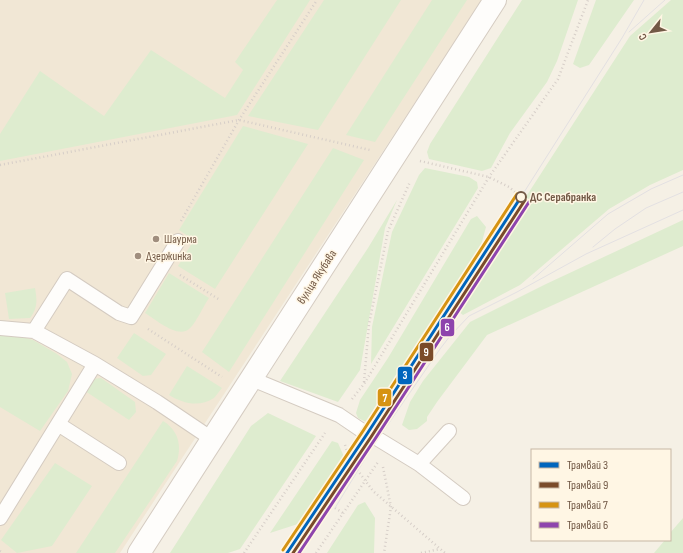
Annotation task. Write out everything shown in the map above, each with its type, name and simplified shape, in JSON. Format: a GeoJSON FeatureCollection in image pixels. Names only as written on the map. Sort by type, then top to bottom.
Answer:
{"type":"FeatureCollection","features":[{"type":"Feature","properties":{"kind":"main road","name":"вуліца Якубава"},"geometry":{"type":"LineString","coordinates":[[139,553],[496,0]]}},
{"type":"Feature","properties":{"kind":"lane"},"geometry":{"type":"LineString","coordinates":[[34,330],[67,278],[119,313],[131,317],[178,241]]}},
{"type":"Feature","properties":{"kind":"lane"},"geometry":{"type":"LineString","coordinates":[[0,328],[34,330],[95,364],[157,402],[212,439]]}},
{"type":"Feature","properties":{"kind":"lane"},"geometry":{"type":"LineString","coordinates":[[0,518],[95,364]]}},
{"type":"Feature","properties":{"kind":"lane"},"geometry":{"type":"LineString","coordinates":[[252,379],[339,415],[367,434],[419,464],[463,498]]}},
{"type":"Feature","properties":{"kind":"lane"},"geometry":{"type":"LineString","coordinates":[[58,424],[118,463]]}},
{"type":"Feature","properties":{"kind":"lane"},"geometry":{"type":"LineString","coordinates":[[419,464],[449,431]]}},
{"type":"Feature","properties":{"kind":"path"},"geometry":{"type":"LineString","coordinates":[[179,225],[239,120],[317,0]]}},
{"type":"Feature","properties":{"kind":"path"},"geometry":{"type":"LineString","coordinates":[[244,553],[326,432],[331,422],[339,415],[364,384],[489,177],[558,79],[588,0]]}},
{"type":"Feature","properties":{"kind":"path"},"geometry":{"type":"LineString","coordinates":[[0,165],[239,120],[326,138]]}},
{"type":"Feature","properties":{"kind":"path"},"geometry":{"type":"LineString","coordinates":[[364,384],[369,324],[388,231],[413,175]]}},
{"type":"Feature","properties":{"kind":"path"},"geometry":{"type":"LineString","coordinates":[[489,177],[509,187],[521,197]]}},
{"type":"Feature","properties":{"kind":"path"},"geometry":{"type":"LineString","coordinates":[[164,265],[220,300]]}},
{"type":"Feature","properties":{"kind":"path"},"geometry":{"type":"LineString","coordinates":[[131,317],[185,354]]}},
{"type":"Feature","properties":{"kind":"path"},"geometry":{"type":"LineString","coordinates":[[339,415],[340,428],[350,460],[365,481],[390,507],[445,553]]}},
{"type":"Feature","properties":{"kind":"path"},"geometry":{"type":"LineString","coordinates":[[316,553],[342,513],[382,457]]}},
{"type":"Feature","properties":{"kind":"path"},"geometry":{"type":"LineString","coordinates":[[383,464],[390,507],[384,553]]}},
{"type":"Feature","properties":{"kind":"path"},"geometry":{"type":"LineString","coordinates":[[335,508],[342,513]]}},
{"type":"Feature","properties":{"kind":"path"},"geometry":{"type":"LineString","coordinates":[[421,553],[440,548]]}},
{"type":"Feature","properties":{"kind":"shaded area"},"geometry":{"type":"Polygon","coordinates":[[[0,0],[482,0],[120,553],[0,553],[0,0]]]}},
{"type":"Feature","properties":{"kind":"green space"},"geometry":{"type":"Polygon","coordinates":[[[277,0],[310,0],[237,115],[0,161],[0,134],[40,71],[104,116],[151,50],[225,98],[243,70],[235,62],[277,0]]]}},
{"type":"Feature","properties":{"kind":"green space"},"geometry":{"type":"Polygon","coordinates":[[[324,0],[401,0],[318,130],[248,116],[324,0]]]}},
{"type":"Feature","properties":{"kind":"green space"},"geometry":{"type":"Polygon","coordinates":[[[432,0],[467,0],[375,142],[346,135],[432,0]]]}},
{"type":"Feature","properties":{"kind":"green space"},"geometry":{"type":"Polygon","coordinates":[[[522,0],[578,0],[557,61],[547,82],[510,133],[491,168],[482,171],[429,159],[427,152],[430,144],[522,0]]]}},
{"type":"Feature","properties":{"kind":"green space"},"geometry":{"type":"Polygon","coordinates":[[[596,0],[634,0],[589,65],[580,68],[573,64],[596,0]]]}},
{"type":"Feature","properties":{"kind":"green space"},"geometry":{"type":"Polygon","coordinates":[[[671,0],[683,0],[683,170],[650,185],[609,209],[520,285],[463,315],[454,308],[630,36],[671,0]]]}},
{"type":"Feature","properties":{"kind":"green space"},"geometry":{"type":"Polygon","coordinates":[[[243,126],[308,144],[215,289],[178,266],[194,240],[179,230],[243,126]]]}},
{"type":"Feature","properties":{"kind":"green space"},"geometry":{"type":"Polygon","coordinates":[[[333,148],[364,160],[229,372],[202,352],[333,148]]]}},
{"type":"Feature","properties":{"kind":"green space"},"geometry":{"type":"Polygon","coordinates":[[[425,168],[469,177],[477,182],[478,188],[371,364],[372,327],[392,232],[419,175],[425,168]]]}},
{"type":"Feature","properties":{"kind":"green space"},"geometry":{"type":"Polygon","coordinates":[[[397,200],[385,228],[360,370],[338,402],[280,381],[368,248],[397,200]]]}},
{"type":"Feature","properties":{"kind":"green space"},"geometry":{"type":"Polygon","coordinates":[[[477,216],[486,227],[480,249],[368,423],[358,418],[356,413],[360,400],[388,358],[471,219],[477,216]]]}},
{"type":"Feature","properties":{"kind":"green space"},"geometry":{"type":"Polygon","coordinates":[[[683,220],[683,246],[487,335],[437,402],[427,417],[427,421],[417,429],[409,430],[402,425],[410,402],[423,381],[470,322],[546,284],[683,220]]]}},
{"type":"Feature","properties":{"kind":"green space"},"geometry":{"type":"Polygon","coordinates":[[[169,273],[209,298],[191,327],[184,331],[179,332],[173,330],[145,313],[169,273]]]}},
{"type":"Feature","properties":{"kind":"green space"},"geometry":{"type":"Polygon","coordinates":[[[35,288],[36,303],[33,314],[30,318],[9,319],[5,293],[35,288]]]}},
{"type":"Feature","properties":{"kind":"green space"},"geometry":{"type":"Polygon","coordinates":[[[134,333],[166,354],[151,375],[143,376],[117,358],[134,333]]]}},
{"type":"Feature","properties":{"kind":"green space"},"geometry":{"type":"Polygon","coordinates":[[[12,334],[33,340],[57,354],[67,362],[72,374],[68,391],[40,431],[0,407],[0,336],[12,334]]]}},
{"type":"Feature","properties":{"kind":"green space"},"geometry":{"type":"Polygon","coordinates":[[[187,366],[222,388],[214,398],[197,404],[185,402],[169,395],[187,366]]]}},
{"type":"Feature","properties":{"kind":"green space"},"geometry":{"type":"Polygon","coordinates":[[[101,378],[135,402],[136,412],[129,420],[85,391],[92,379],[101,378]]]}},
{"type":"Feature","properties":{"kind":"green space"},"geometry":{"type":"Polygon","coordinates":[[[268,413],[316,436],[240,549],[228,553],[170,553],[251,426],[268,413]]]}},
{"type":"Feature","properties":{"kind":"green space"},"geometry":{"type":"Polygon","coordinates":[[[163,421],[172,429],[178,438],[179,449],[177,461],[115,553],[76,553],[163,421]]]}},
{"type":"Feature","properties":{"kind":"green space"},"geometry":{"type":"Polygon","coordinates":[[[332,441],[338,443],[345,459],[301,523],[270,533],[332,441]]]}},
{"type":"Feature","properties":{"kind":"green space"},"geometry":{"type":"Polygon","coordinates":[[[55,463],[92,486],[52,546],[17,553],[1,540],[55,463]]]}},
{"type":"Feature","properties":{"kind":"green space"},"geometry":{"type":"Polygon","coordinates":[[[365,502],[375,518],[374,553],[327,553],[358,505],[365,502]]]}},
{"type":"Feature","properties":{"kind":"green space"},"geometry":{"type":"Polygon","coordinates":[[[683,518],[683,553],[654,553],[664,541],[671,541],[671,532],[683,518]]]}},
{"type":"Feature","properties":{"kind":"tram line"},"geometry":{"type":"LineString","coordinates":[[521,197],[622,38],[644,0]]}},
{"type":"Feature","properties":{"kind":"tram line"},"geometry":{"type":"LineString","coordinates":[[629,32],[665,0]]}},
{"type":"Feature","properties":{"kind":"tram line"},"geometry":{"type":"LineString","coordinates":[[533,279],[608,214],[651,189],[683,175]]}},
{"type":"Feature","properties":{"kind":"tram line"},"geometry":{"type":"LineString","coordinates":[[593,247],[615,229],[646,208],[683,192]]}},
{"type":"Feature","properties":{"kind":"tram line","name":"7"},"geometry":{"type":"LineString","coordinates":[[283,550],[363,431],[517,194]]}},
{"type":"Feature","properties":{"kind":"tram line","name":"3"},"geometry":{"type":"LineString","coordinates":[[287,553],[367,434],[521,197]]}},
{"type":"Feature","properties":{"kind":"tram line","name":"9"},"geometry":{"type":"LineString","coordinates":[[293,553],[371,437],[525,200]]}},
{"type":"Feature","properties":{"kind":"tram line","name":"6"},"geometry":{"type":"LineString","coordinates":[[299,553],[529,202]]}},
{"type":"Feature","properties":{"kind":"tram line"},"geometry":{"type":"LineString","coordinates":[[335,508],[371,449],[440,349],[469,316],[517,292],[586,254],[683,210]]}},
{"type":"Feature","properties":{"kind":"place","name":"ДС Серабранка"},"geometry":{"type":"Point","coordinates":[521,197]}},
{"type":"Feature","properties":{"kind":"place","name":"Шаурма"},"geometry":{"type":"Point","coordinates":[156,239]}},
{"type":"Feature","properties":{"kind":"place","name":"Дзержинка"},"geometry":{"type":"Point","coordinates":[138,256]}}]}
